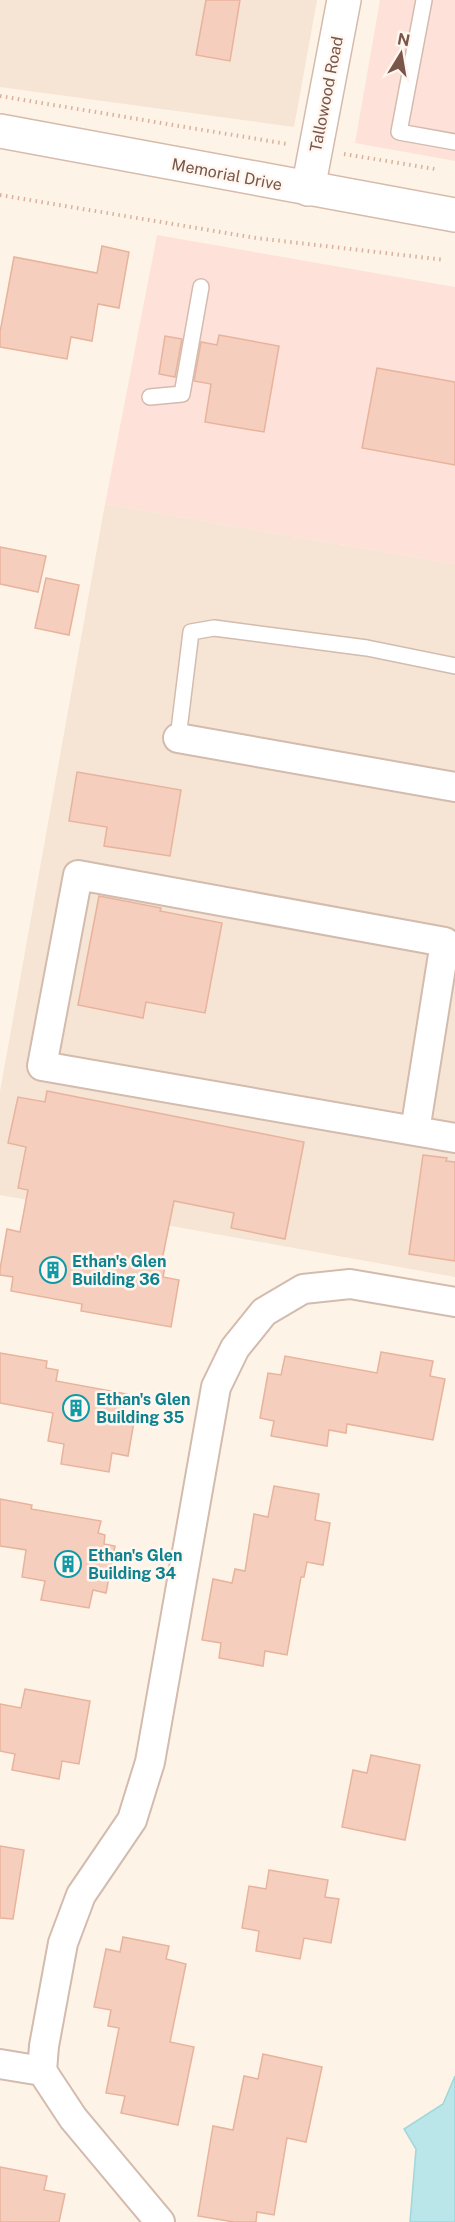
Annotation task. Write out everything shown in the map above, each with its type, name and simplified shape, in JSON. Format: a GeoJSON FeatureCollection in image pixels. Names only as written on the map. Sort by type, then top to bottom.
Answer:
{"type":"FeatureCollection","features":[{"type":"Feature","properties":{"kind":"main road","name":"Tallowood Road"},"geometry":{"type":"LineString","coordinates":[[308,189],[344,0]]}},
{"type":"Feature","properties":{"kind":"main road","name":"Memorial Drive"},"geometry":{"type":"LineString","coordinates":[[0,132],[455,215]]}},
{"type":"Feature","properties":{"kind":"street"},"geometry":{"type":"LineString","coordinates":[[178,738],[455,787]]}},
{"type":"Feature","properties":{"kind":"street"},"geometry":{"type":"LineString","coordinates":[[415,1131],[445,942],[78,875],[42,1066],[455,1138]]}},
{"type":"Feature","properties":{"kind":"street"},"geometry":{"type":"LineString","coordinates":[[160,2222],[73,2118],[42,2072],[63,1943],[81,1895],[132,1820],[150,1762],[216,1387],[235,1348],[264,1312],[303,1289],[350,1284],[455,1302]]}},
{"type":"Feature","properties":{"kind":"street"},"geometry":{"type":"LineString","coordinates":[[0,2064],[42,2072]]}},
{"type":"Feature","properties":{"kind":"lane"},"geometry":{"type":"LineString","coordinates":[[424,0],[399,132],[455,142]]}},
{"type":"Feature","properties":{"kind":"lane"},"geometry":{"type":"LineString","coordinates":[[150,397],[182,394],[201,287]]}},
{"type":"Feature","properties":{"kind":"lane"},"geometry":{"type":"LineString","coordinates":[[178,738],[191,632],[214,628],[226,629],[367,648],[455,666]]}},
{"type":"Feature","properties":{"kind":"path"},"geometry":{"type":"LineString","coordinates":[[0,96],[435,169]]}},
{"type":"Feature","properties":{"kind":"path"},"geometry":{"type":"LineString","coordinates":[[0,195],[256,238],[445,260]]}},
{"type":"Feature","properties":{"kind":"shaded area"},"geometry":{"type":"Polygon","coordinates":[[[0,0],[317,0],[294,127],[0,87],[0,0]]]}},
{"type":"Feature","properties":{"kind":"shaded area"},"geometry":{"type":"Polygon","coordinates":[[[380,0],[455,0],[455,161],[355,143],[380,0]]]}},
{"type":"Feature","properties":{"kind":"shaded area"},"geometry":{"type":"Polygon","coordinates":[[[157,235],[455,287],[455,564],[105,504],[157,235]]]}},
{"type":"Feature","properties":{"kind":"shaded area"},"geometry":{"type":"Polygon","coordinates":[[[105,504],[455,564],[455,1277],[0,1195],[0,1092],[105,504]]]}},
{"type":"Feature","properties":{"kind":"water"},"geometry":{"type":"Polygon","coordinates":[[[455,2076],[455,2222],[410,2222],[416,2149],[404,2129],[443,2104],[455,2076]]]}},
{"type":"Feature","properties":{"kind":"building"},"geometry":{"type":"Polygon","coordinates":[[[206,0],[240,0],[230,61],[196,55],[206,0]]]}},
{"type":"Feature","properties":{"kind":"building"},"geometry":{"type":"Polygon","coordinates":[[[102,246],[129,252],[119,308],[98,304],[92,341],[71,337],[67,359],[0,347],[0,332],[14,257],[97,273],[102,246]]]}},
{"type":"Feature","properties":{"kind":"building"},"geometry":{"type":"Polygon","coordinates":[[[219,335],[279,346],[264,432],[205,422],[211,384],[194,381],[201,342],[217,345],[219,335]]]}},
{"type":"Feature","properties":{"kind":"building"},"geometry":{"type":"Polygon","coordinates":[[[165,336],[182,339],[175,377],[159,374],[165,336]]]}},
{"type":"Feature","properties":{"kind":"building"},"geometry":{"type":"Polygon","coordinates":[[[377,368],[455,382],[455,465],[362,448],[377,368]]]}},
{"type":"Feature","properties":{"kind":"building"},"geometry":{"type":"Polygon","coordinates":[[[0,547],[46,556],[38,592],[0,584],[0,547]]]}},
{"type":"Feature","properties":{"kind":"building"},"geometry":{"type":"Polygon","coordinates":[[[46,578],[79,585],[69,635],[35,628],[46,578]]]}},
{"type":"Feature","properties":{"kind":"building"},"geometry":{"type":"Polygon","coordinates":[[[77,772],[181,790],[170,856],[104,846],[107,827],[69,821],[77,772]]]}},
{"type":"Feature","properties":{"kind":"building"},"geometry":{"type":"Polygon","coordinates":[[[99,896],[222,923],[205,1013],[146,1002],[143,1018],[78,1005],[99,896]]]}},
{"type":"Feature","properties":{"kind":"building"},"geometry":{"type":"Polygon","coordinates":[[[47,1091],[304,1142],[285,1239],[231,1228],[234,1213],[174,1201],[162,1260],[166,1261],[163,1277],[179,1280],[171,1327],[81,1311],[82,1304],[11,1291],[13,1277],[0,1275],[0,1269],[7,1229],[20,1232],[28,1190],[18,1188],[26,1147],[8,1143],[18,1097],[45,1102],[47,1091]]]}},
{"type":"Feature","properties":{"kind":"building"},"geometry":{"type":"Polygon","coordinates":[[[423,1155],[447,1158],[446,1161],[455,1162],[455,1261],[409,1254],[423,1155]]]}},
{"type":"Feature","properties":{"kind":"building"},"geometry":{"type":"Polygon","coordinates":[[[381,1352],[433,1361],[430,1376],[445,1379],[433,1440],[347,1424],[346,1433],[329,1430],[327,1446],[271,1436],[274,1421],[260,1418],[268,1373],[281,1375],[285,1356],[377,1373],[381,1352]]]}},
{"type":"Feature","properties":{"kind":"building","name":"Ethan's Glen Building 35"},"geometry":{"type":"Polygon","coordinates":[[[0,1353],[47,1361],[46,1368],[58,1370],[56,1381],[127,1394],[124,1413],[135,1416],[128,1456],[112,1453],[109,1472],[61,1464],[64,1444],[48,1441],[53,1413],[0,1403],[0,1353]]]}},
{"type":"Feature","properties":{"kind":"building"},"geometry":{"type":"Polygon","coordinates":[[[274,1486],[319,1494],[315,1520],[330,1523],[323,1565],[307,1562],[304,1577],[301,1577],[287,1655],[265,1651],[263,1666],[219,1658],[221,1643],[202,1640],[213,1579],[232,1583],[235,1569],[245,1571],[254,1514],[268,1517],[274,1486]]]}},
{"type":"Feature","properties":{"kind":"building","name":"Ethan's Glen Building 34"},"geometry":{"type":"Polygon","coordinates":[[[0,1499],[32,1505],[31,1509],[101,1521],[98,1533],[105,1535],[104,1544],[115,1546],[106,1593],[93,1590],[89,1608],[41,1600],[45,1581],[22,1577],[26,1550],[0,1546],[0,1499]]]}},
{"type":"Feature","properties":{"kind":"building"},"geometry":{"type":"Polygon","coordinates":[[[25,1689],[90,1701],[79,1764],[62,1761],[59,1779],[12,1770],[15,1754],[0,1751],[0,1704],[21,1708],[25,1689]]]}},
{"type":"Feature","properties":{"kind":"building"},"geometry":{"type":"Polygon","coordinates":[[[371,1755],[420,1765],[405,1840],[342,1827],[353,1770],[367,1773],[371,1755]]]}},
{"type":"Feature","properties":{"kind":"building"},"geometry":{"type":"Polygon","coordinates":[[[0,1846],[24,1850],[13,1919],[0,1918],[0,1846]]]}},
{"type":"Feature","properties":{"kind":"building"},"geometry":{"type":"Polygon","coordinates":[[[269,1870],[328,1880],[325,1897],[339,1899],[331,1943],[304,1938],[300,1959],[256,1951],[259,1931],[242,1928],[249,1886],[266,1889],[269,1870]]]}},
{"type":"Feature","properties":{"kind":"building"},"geometry":{"type":"Polygon","coordinates":[[[123,1937],[169,1946],[166,1959],[186,1964],[170,2042],[194,2047],[178,2125],[121,2113],[125,2096],[106,2093],[119,2028],[108,2026],[111,2010],[94,2007],[106,1949],[120,1952],[123,1937]]]}},
{"type":"Feature","properties":{"kind":"building"},"geometry":{"type":"Polygon","coordinates":[[[263,2054],[322,2067],[306,2142],[287,2138],[274,2215],[257,2212],[256,2222],[234,2222],[198,2216],[213,2126],[233,2130],[244,2076],[258,2079],[263,2054]]]}},
{"type":"Feature","properties":{"kind":"building"},"geometry":{"type":"Polygon","coordinates":[[[0,2167],[47,2176],[44,2190],[65,2194],[59,2222],[0,2222],[0,2167]]]}},
{"type":"Feature","properties":{"kind":"place","name":"Ethan's Glen Building 36"},"geometry":{"type":"Point","coordinates":[53,1270]}},
{"type":"Feature","properties":{"kind":"place","name":"Ethan's Glen Building 35"},"geometry":{"type":"Point","coordinates":[76,1408]}},
{"type":"Feature","properties":{"kind":"place","name":"Ethan's Glen Building 34"},"geometry":{"type":"Point","coordinates":[68,1564]}}]}
